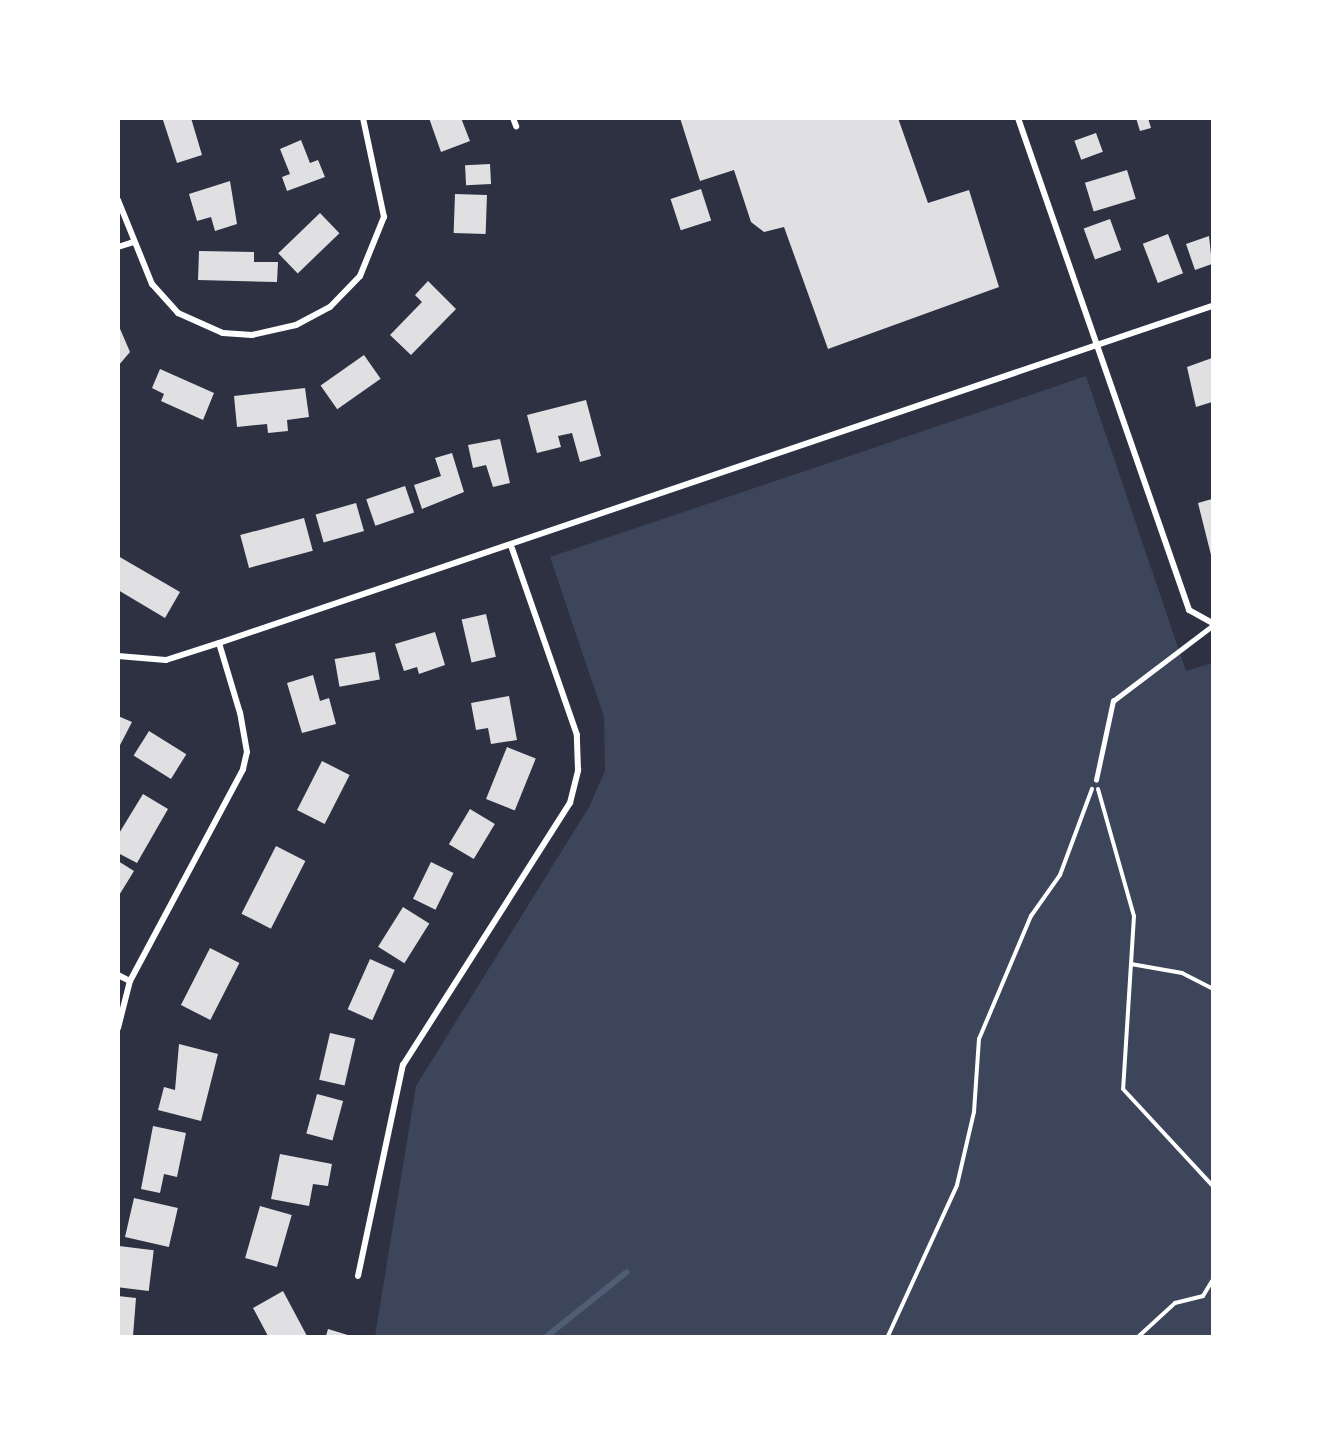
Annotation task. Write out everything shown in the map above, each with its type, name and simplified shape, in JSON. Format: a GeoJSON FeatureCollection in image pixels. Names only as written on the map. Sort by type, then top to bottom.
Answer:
{"type":"FeatureCollection","features":[{"type":"Feature","properties":{"kind":"street"},"geometry":{"type":"LineString","coordinates":[[118,200],[133,242],[152,284],[178,313],[223,333],[252,335],[314,316],[360,276],[384,217],[363,118]]}},
{"type":"Feature","properties":{"kind":"street"},"geometry":{"type":"LineString","coordinates":[[513,118],[516,126]]}},
{"type":"Feature","properties":{"kind":"street"},"geometry":{"type":"LineString","coordinates":[[1018,118],[1190,610],[1212,625]]}},
{"type":"Feature","properties":{"kind":"street"},"geometry":{"type":"LineString","coordinates":[[118,247],[133,242]]}},
{"type":"Feature","properties":{"kind":"street"},"geometry":{"type":"LineString","coordinates":[[118,656],[166,660],[512,548],[1212,306]]}},
{"type":"Feature","properties":{"kind":"street"},"geometry":{"type":"LineString","coordinates":[[358,1276],[403,1065],[570,803],[578,770],[577,735],[512,548]]}},
{"type":"Feature","properties":{"kind":"street"},"geometry":{"type":"LineString","coordinates":[[118,1028],[130,981],[243,769],[248,752],[219,643]]}},
{"type":"Feature","properties":{"kind":"street"},"geometry":{"type":"LineString","coordinates":[[118,975],[130,981]]}},
{"type":"Feature","properties":{"kind":"lane"},"geometry":{"type":"LineString","coordinates":[[1096,780],[1113,701],[1212,625]]}},
{"type":"Feature","properties":{"kind":"path"},"geometry":{"type":"LineString","coordinates":[[1096,780],[1134,916],[1123,1089],[1212,1185]]}},
{"type":"Feature","properties":{"kind":"path"},"geometry":{"type":"LineString","coordinates":[[888,1336],[957,1185],[974,1112],[979,1039],[1031,916],[1060,875],[1096,780]]}},
{"type":"Feature","properties":{"kind":"path"},"geometry":{"type":"LineString","coordinates":[[1131,964],[1182,973],[1212,988]]}},
{"type":"Feature","properties":{"kind":"path"},"geometry":{"type":"LineString","coordinates":[[1139,1336],[1175,1302],[1203,1296],[1212,1281]]}},
{"type":"Feature","properties":{"kind":"shaded area"},"geometry":{"type":"Polygon","coordinates":[[[1086,376],[1186,671],[1212,663],[1212,1336],[375,1336],[416,1086],[589,807],[605,771],[604,717],[550,557],[1086,376]]]}},
{"type":"Feature","properties":{"kind":"building"},"geometry":{"type":"Polygon","coordinates":[[[191,118],[202,155],[177,163],[163,120],[191,118]]]}},
{"type":"Feature","properties":{"kind":"building"},"geometry":{"type":"Polygon","coordinates":[[[429,118],[461,118],[470,141],[441,152],[429,118]]]}},
{"type":"Feature","properties":{"kind":"building"},"geometry":{"type":"Polygon","coordinates":[[[680,118],[898,118],[928,203],[969,190],[999,287],[828,349],[784,227],[764,232],[751,222],[734,170],[700,181],[680,118]]]}},
{"type":"Feature","properties":{"kind":"building"},"geometry":{"type":"Polygon","coordinates":[[[1136,118],[1148,118],[1151,128],[1140,131],[1136,118]]]}},
{"type":"Feature","properties":{"kind":"building"},"geometry":{"type":"Polygon","coordinates":[[[1096,133],[1103,152],[1081,160],[1074,141],[1096,133]]]}},
{"type":"Feature","properties":{"kind":"building"},"geometry":{"type":"Polygon","coordinates":[[[301,140],[310,163],[318,160],[325,177],[287,191],[282,177],[290,174],[280,149],[301,140]]]}},
{"type":"Feature","properties":{"kind":"building"},"geometry":{"type":"Polygon","coordinates":[[[490,164],[491,184],[466,185],[465,165],[490,164]]]}},
{"type":"Feature","properties":{"kind":"building"},"geometry":{"type":"Polygon","coordinates":[[[1127,170],[1136,199],[1094,212],[1085,183],[1127,170]]]}},
{"type":"Feature","properties":{"kind":"building"},"geometry":{"type":"Polygon","coordinates":[[[230,181],[237,224],[215,231],[211,217],[197,221],[189,194],[230,181]]]}},
{"type":"Feature","properties":{"kind":"building"},"geometry":{"type":"Polygon","coordinates":[[[701,189],[711,220],[681,230],[671,199],[701,189]]]}},
{"type":"Feature","properties":{"kind":"building"},"geometry":{"type":"Polygon","coordinates":[[[455,194],[487,195],[486,234],[454,233],[455,194]]]}},
{"type":"Feature","properties":{"kind":"building"},"geometry":{"type":"Polygon","coordinates":[[[320,213],[339,233],[298,273],[278,253],[320,213]]]}},
{"type":"Feature","properties":{"kind":"building"},"geometry":{"type":"Polygon","coordinates":[[[1110,219],[1121,250],[1095,260],[1084,229],[1110,219]]]}},
{"type":"Feature","properties":{"kind":"building"},"geometry":{"type":"Polygon","coordinates":[[[1168,234],[1183,273],[1158,283],[1143,244],[1168,234]]]}},
{"type":"Feature","properties":{"kind":"building"},"geometry":{"type":"Polygon","coordinates":[[[1209,236],[1212,264],[1195,270],[1186,244],[1209,236]]]}},
{"type":"Feature","properties":{"kind":"building"},"geometry":{"type":"Polygon","coordinates":[[[199,251],[254,252],[254,262],[278,262],[277,282],[198,280],[199,251]]]}},
{"type":"Feature","properties":{"kind":"building"},"geometry":{"type":"Polygon","coordinates":[[[428,281],[456,309],[411,355],[390,335],[422,302],[415,295],[428,281]]]}},
{"type":"Feature","properties":{"kind":"building"},"geometry":{"type":"Polygon","coordinates":[[[118,324],[130,352],[118,366],[118,324]]]}},
{"type":"Feature","properties":{"kind":"building"},"geometry":{"type":"Polygon","coordinates":[[[364,355],[381,379],[337,409],[321,385],[364,355]]]}},
{"type":"Feature","properties":{"kind":"building"},"geometry":{"type":"Polygon","coordinates":[[[1212,358],[1212,402],[1196,407],[1187,367],[1212,358]]]}},
{"type":"Feature","properties":{"kind":"building"},"geometry":{"type":"Polygon","coordinates":[[[160,369],[214,393],[203,420],[161,401],[164,394],[152,388],[160,369]]]}},
{"type":"Feature","properties":{"kind":"building"},"geometry":{"type":"Polygon","coordinates":[[[305,388],[309,417],[287,420],[288,431],[268,433],[267,424],[237,427],[234,396],[305,388]]]}},
{"type":"Feature","properties":{"kind":"building"},"geometry":{"type":"Polygon","coordinates":[[[586,400],[601,456],[580,462],[572,433],[558,436],[561,447],[537,453],[527,415],[586,400]]]}},
{"type":"Feature","properties":{"kind":"building"},"geometry":{"type":"Polygon","coordinates":[[[500,439],[510,483],[493,487],[486,465],[473,468],[468,445],[500,439]]]}},
{"type":"Feature","properties":{"kind":"building"},"geometry":{"type":"Polygon","coordinates":[[[452,453],[464,492],[422,509],[414,485],[441,476],[435,458],[452,453]]]}},
{"type":"Feature","properties":{"kind":"building"},"geometry":{"type":"Polygon","coordinates":[[[405,486],[414,512],[375,526],[366,499],[405,486]]]}},
{"type":"Feature","properties":{"kind":"building"},"geometry":{"type":"Polygon","coordinates":[[[1212,499],[1212,559],[1198,503],[1212,499]]]}},
{"type":"Feature","properties":{"kind":"building"},"geometry":{"type":"Polygon","coordinates":[[[356,503],[364,531],[324,542],[316,515],[356,503]]]}},
{"type":"Feature","properties":{"kind":"building"},"geometry":{"type":"Polygon","coordinates":[[[304,518],[313,551],[249,568],[240,535],[304,518]]]}},
{"type":"Feature","properties":{"kind":"building"},"geometry":{"type":"Polygon","coordinates":[[[118,556],[180,592],[165,618],[118,590],[118,556]]]}},
{"type":"Feature","properties":{"kind":"building"},"geometry":{"type":"Polygon","coordinates":[[[486,614],[496,657],[472,662],[462,620],[486,614]]]}},
{"type":"Feature","properties":{"kind":"building"},"geometry":{"type":"Polygon","coordinates":[[[435,632],[445,665],[419,674],[417,667],[404,671],[395,644],[435,632]]]}},
{"type":"Feature","properties":{"kind":"building"},"geometry":{"type":"Polygon","coordinates":[[[375,652],[380,680],[339,687],[335,659],[375,652]]]}},
{"type":"Feature","properties":{"kind":"building"},"geometry":{"type":"Polygon","coordinates":[[[313,675],[320,701],[329,698],[336,724],[302,733],[287,683],[313,675]]]}},
{"type":"Feature","properties":{"kind":"building"},"geometry":{"type":"Polygon","coordinates":[[[509,696],[517,740],[491,744],[488,728],[476,730],[471,703],[509,696]]]}},
{"type":"Feature","properties":{"kind":"building"},"geometry":{"type":"Polygon","coordinates":[[[118,716],[132,722],[118,749],[118,716]]]}},
{"type":"Feature","properties":{"kind":"building"},"geometry":{"type":"Polygon","coordinates":[[[149,731],[186,754],[171,779],[134,756],[149,731]]]}},
{"type":"Feature","properties":{"kind":"building"},"geometry":{"type":"Polygon","coordinates":[[[507,747],[536,759],[515,811],[486,799],[507,747]]]}},
{"type":"Feature","properties":{"kind":"building"},"geometry":{"type":"Polygon","coordinates":[[[322,761],[350,775],[325,824],[297,810],[322,761]]]}},
{"type":"Feature","properties":{"kind":"building"},"geometry":{"type":"Polygon","coordinates":[[[143,794],[168,809],[137,863],[118,853],[118,835],[143,794]]]}},
{"type":"Feature","properties":{"kind":"building"},"geometry":{"type":"Polygon","coordinates":[[[470,809],[495,824],[474,859],[449,844],[470,809]]]}},
{"type":"Feature","properties":{"kind":"building"},"geometry":{"type":"Polygon","coordinates":[[[276,846],[305,861],[271,929],[241,914],[276,846]]]}},
{"type":"Feature","properties":{"kind":"building"},"geometry":{"type":"Polygon","coordinates":[[[118,861],[134,871],[118,897],[118,861]]]}},
{"type":"Feature","properties":{"kind":"building"},"geometry":{"type":"Polygon","coordinates":[[[431,862],[453,873],[435,910],[413,899],[431,862]]]}},
{"type":"Feature","properties":{"kind":"building"},"geometry":{"type":"Polygon","coordinates":[[[403,907],[429,923],[404,963],[378,947],[403,907]]]}},
{"type":"Feature","properties":{"kind":"building"},"geometry":{"type":"Polygon","coordinates":[[[210,948],[239,963],[210,1020],[181,1005],[210,948]]]}},
{"type":"Feature","properties":{"kind":"building"},"geometry":{"type":"Polygon","coordinates":[[[370,959],[395,970],[372,1020],[348,1009],[370,959]]]}},
{"type":"Feature","properties":{"kind":"building"},"geometry":{"type":"Polygon","coordinates":[[[330,1033],[355,1039],[345,1086],[319,1080],[330,1033]]]}},
{"type":"Feature","properties":{"kind":"building"},"geometry":{"type":"Polygon","coordinates":[[[179,1044],[218,1054],[201,1121],[158,1110],[164,1087],[175,1090],[179,1044]]]}},
{"type":"Feature","properties":{"kind":"building"},"geometry":{"type":"Polygon","coordinates":[[[317,1094],[343,1101],[332,1141],[306,1134],[317,1094]]]}},
{"type":"Feature","properties":{"kind":"building"},"geometry":{"type":"Polygon","coordinates":[[[153,1126],[186,1133],[177,1177],[164,1174],[160,1193],[141,1189],[153,1126]]]}},
{"type":"Feature","properties":{"kind":"building"},"geometry":{"type":"Polygon","coordinates":[[[280,1154],[332,1164],[328,1186],[313,1184],[309,1206],[271,1199],[280,1154]]]}},
{"type":"Feature","properties":{"kind":"building"},"geometry":{"type":"Polygon","coordinates":[[[134,1198],[178,1208],[169,1247],[125,1237],[134,1198]]]}},
{"type":"Feature","properties":{"kind":"building"},"geometry":{"type":"Polygon","coordinates":[[[260,1206],[292,1215],[277,1267],[245,1258],[260,1206]]]}},
{"type":"Feature","properties":{"kind":"building"},"geometry":{"type":"Polygon","coordinates":[[[119,1246],[154,1250],[149,1291],[118,1287],[119,1246]]]}},
{"type":"Feature","properties":{"kind":"building"},"geometry":{"type":"Polygon","coordinates":[[[283,1291],[307,1336],[268,1336],[253,1308],[283,1291]]]}},
{"type":"Feature","properties":{"kind":"building"},"geometry":{"type":"Polygon","coordinates":[[[118,1296],[136,1298],[133,1336],[118,1336],[118,1296]]]}},
{"type":"Feature","properties":{"kind":"building"},"geometry":{"type":"Polygon","coordinates":[[[328,1329],[351,1336],[326,1336],[328,1329]]]}},
{"type":"Feature","properties":{"kind":"waterway"},"geometry":{"type":"LineString","coordinates":[[547,1336],[627,1272]]}}]}
